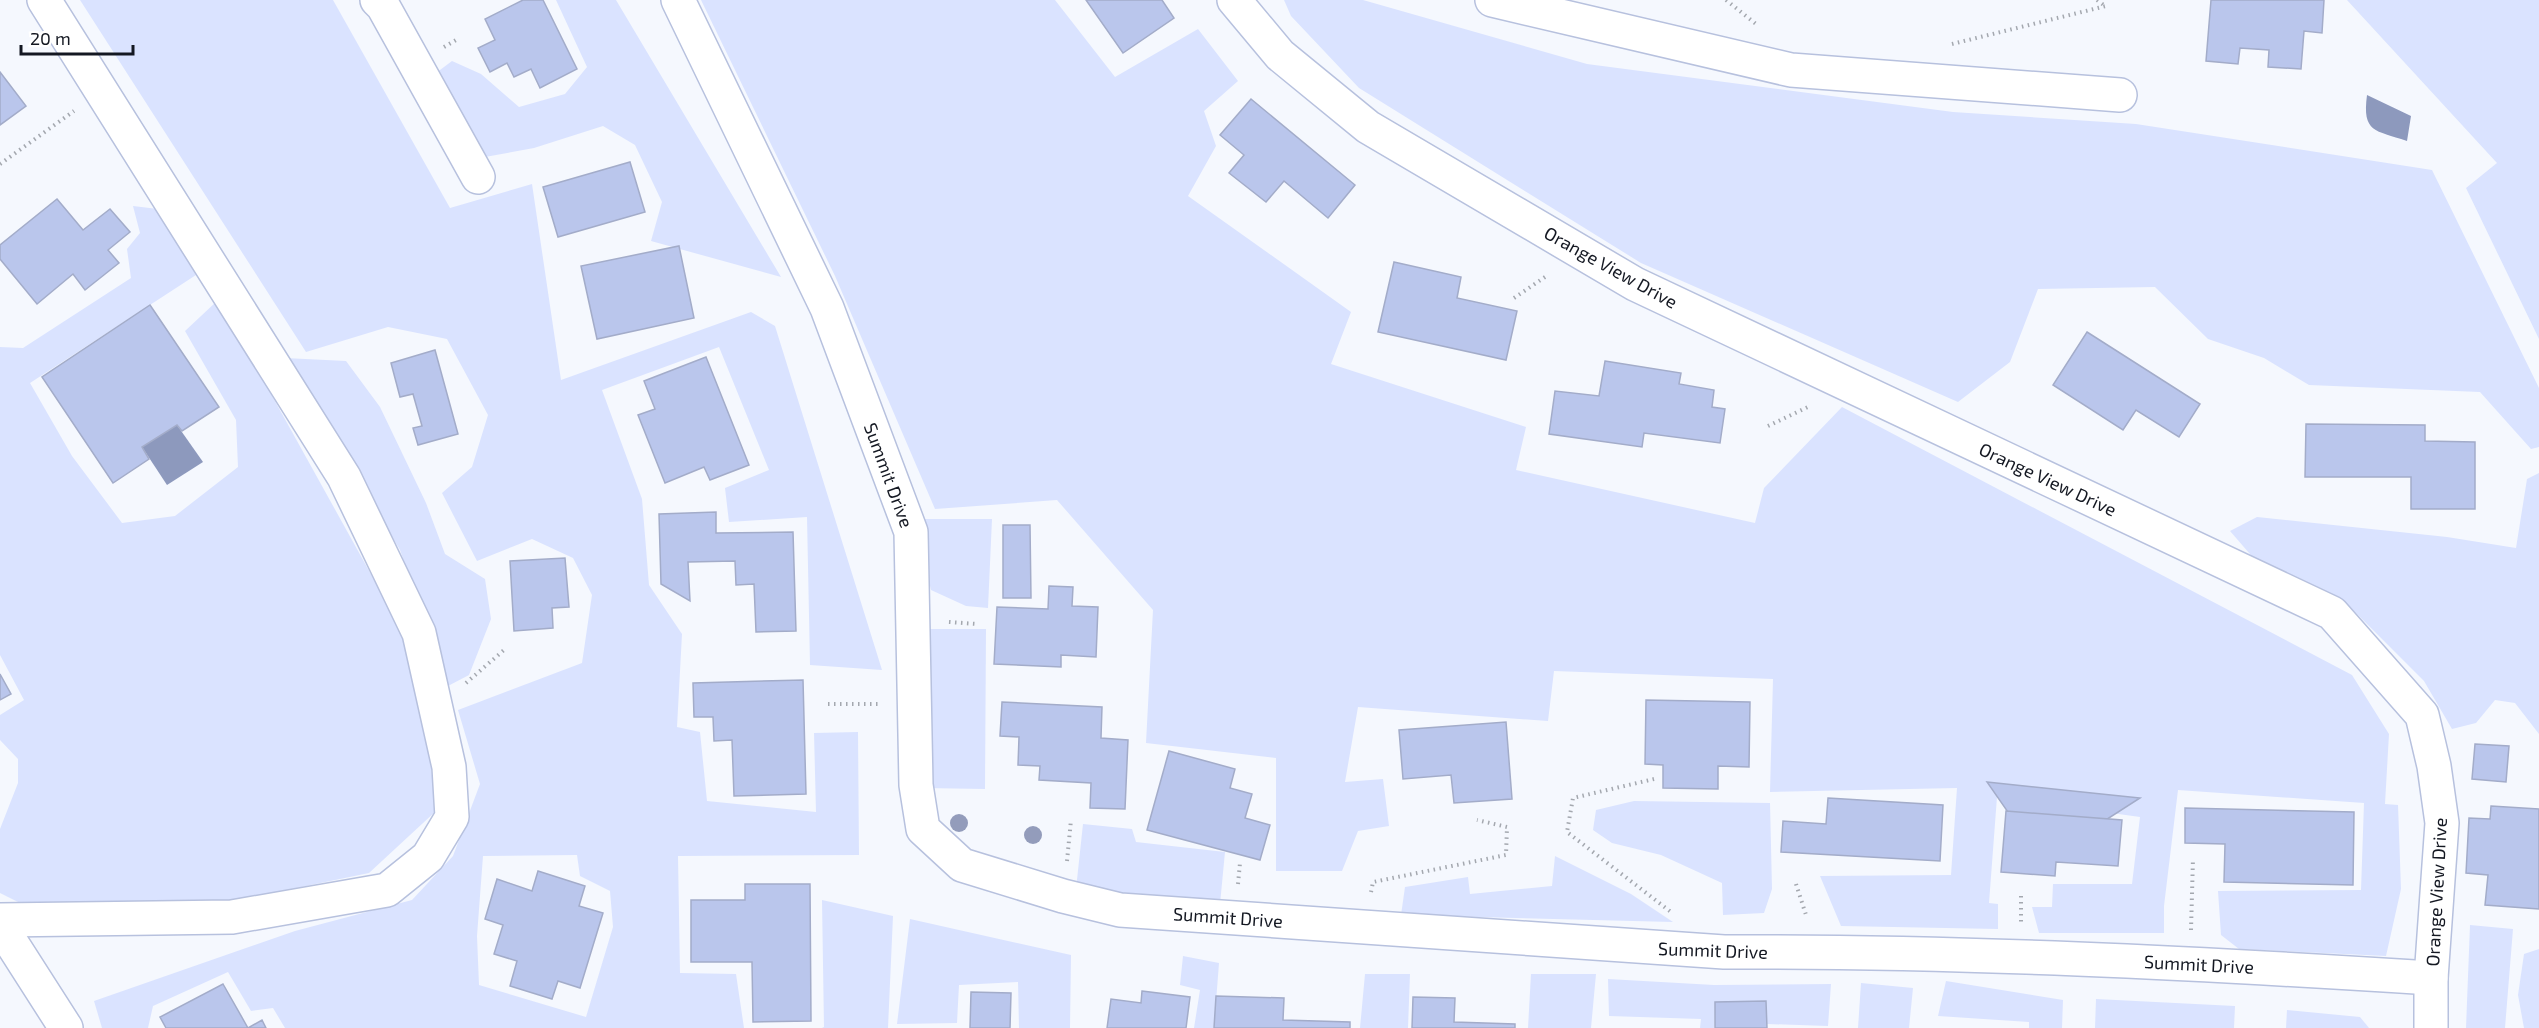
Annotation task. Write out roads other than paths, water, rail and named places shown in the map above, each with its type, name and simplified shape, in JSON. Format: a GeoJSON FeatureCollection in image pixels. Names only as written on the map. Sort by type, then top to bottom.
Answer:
{"type":"FeatureCollection","features":[{"type":"Feature","properties":{"kind":"street"},"geometry":{"type":"LineString","coordinates":[[0,920],[232,917],[387,890],[428,857],[452,818],[449,767],[418,633],[344,477],[44,0]]}},
{"type":"Feature","properties":{"kind":"street"},"geometry":{"type":"LineString","coordinates":[[376,0],[383,6],[478,177]]}},
{"type":"Feature","properties":{"kind":"street","name":"Summit Drive"},"geometry":{"type":"LineString","coordinates":[[678,0],[827,308],[911,532],[916,785],[923,829],[962,865],[1063,896],[1120,910],[1724,952],[1818,952],[2190,963],[2431,978]]}},
{"type":"Feature","properties":{"kind":"street","name":"Orange View Drive"},"geometry":{"type":"LineString","coordinates":[[1234,0],[1280,55],[1368,127],[1635,284],[2332,613],[2422,715],[2434,765],[2442,823],[2431,978],[2431,1028]]}},
{"type":"Feature","properties":{"kind":"street"},"geometry":{"type":"LineString","coordinates":[[1492,0],[1791,70],[2120,95]]}},
{"type":"Feature","properties":{"kind":"street"},"geometry":{"type":"LineString","coordinates":[[0,926],[66,1028]]}}]}
